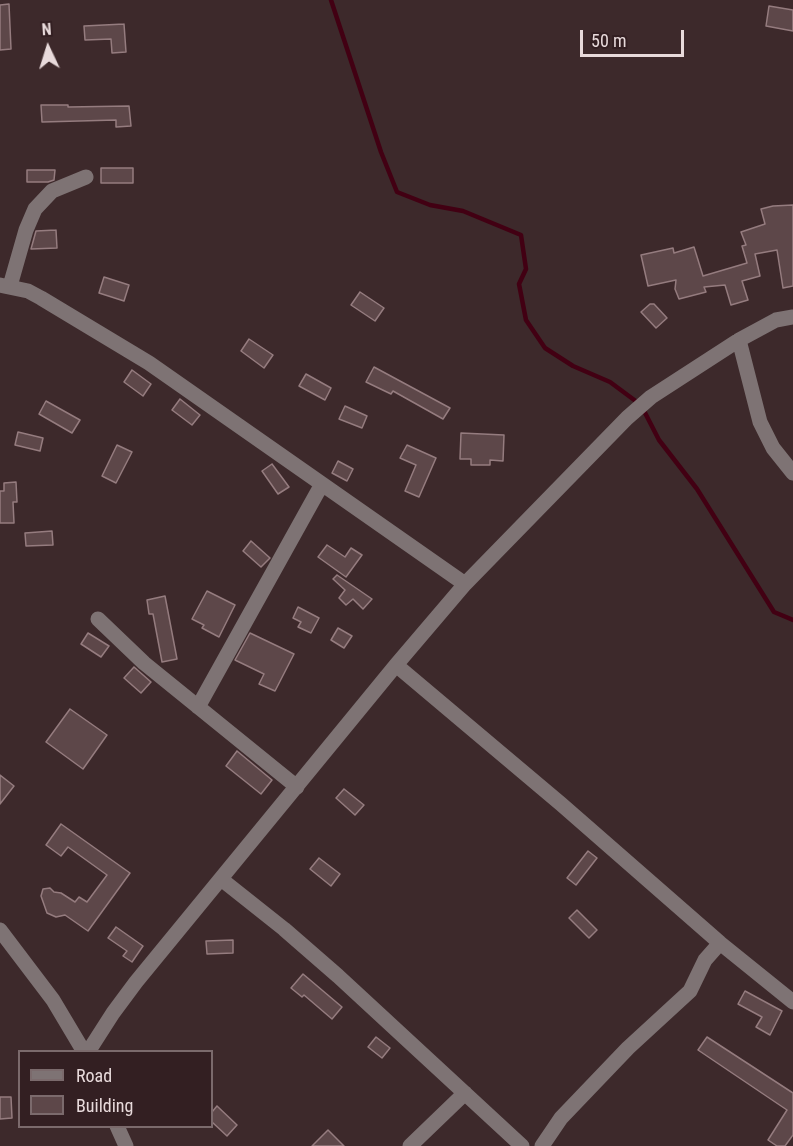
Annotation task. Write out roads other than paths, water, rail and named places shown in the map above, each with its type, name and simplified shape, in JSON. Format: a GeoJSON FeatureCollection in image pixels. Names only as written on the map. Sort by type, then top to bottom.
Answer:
{"type":"FeatureCollection","features":[{"type":"Feature","properties":{"kind":"street"},"geometry":{"type":"LineString","coordinates":[[86,177],[52,191],[35,209],[5,285],[28,291],[41,298],[149,363],[465,584]]}},
{"type":"Feature","properties":{"kind":"street"},"geometry":{"type":"LineString","coordinates":[[87,1050],[136,982],[465,584],[627,418],[651,397],[739,340],[776,320],[793,317]]}},
{"type":"Feature","properties":{"kind":"street"},"geometry":{"type":"LineString","coordinates":[[739,340],[760,422],[773,448],[793,473]]}},
{"type":"Feature","properties":{"kind":"street"},"geometry":{"type":"LineString","coordinates":[[198,707],[322,484]]}},
{"type":"Feature","properties":{"kind":"street"},"geometry":{"type":"LineString","coordinates":[[98,619],[144,663],[297,787]]}},
{"type":"Feature","properties":{"kind":"street"},"geometry":{"type":"LineString","coordinates":[[396,665],[561,804],[720,943],[793,1002]]}},
{"type":"Feature","properties":{"kind":"street"},"geometry":{"type":"LineString","coordinates":[[220,879],[338,975],[522,1146]]}},
{"type":"Feature","properties":{"kind":"street"},"geometry":{"type":"LineString","coordinates":[[3,937],[70,1025],[85,1050]]}},
{"type":"Feature","properties":{"kind":"street"},"geometry":{"type":"LineString","coordinates":[[542,1146],[561,1118],[628,1048],[690,991],[705,960],[720,943]]}},
{"type":"Feature","properties":{"kind":"street"},"geometry":{"type":"LineString","coordinates":[[410,1146],[465,1093]]}},
{"type":"Feature","properties":{"kind":"street"},"geometry":{"type":"LineString","coordinates":[[118,1128],[126,1146]]}},
{"type":"Feature","properties":{"kind":"waterway"},"geometry":{"type":"LineString","coordinates":[[331,0],[381,152],[397,192],[430,205],[463,211],[521,235],[526,269],[519,284],[526,320],[545,348],[573,366],[610,382],[641,405],[659,440],[697,489],[774,612],[793,620]]}}]}
